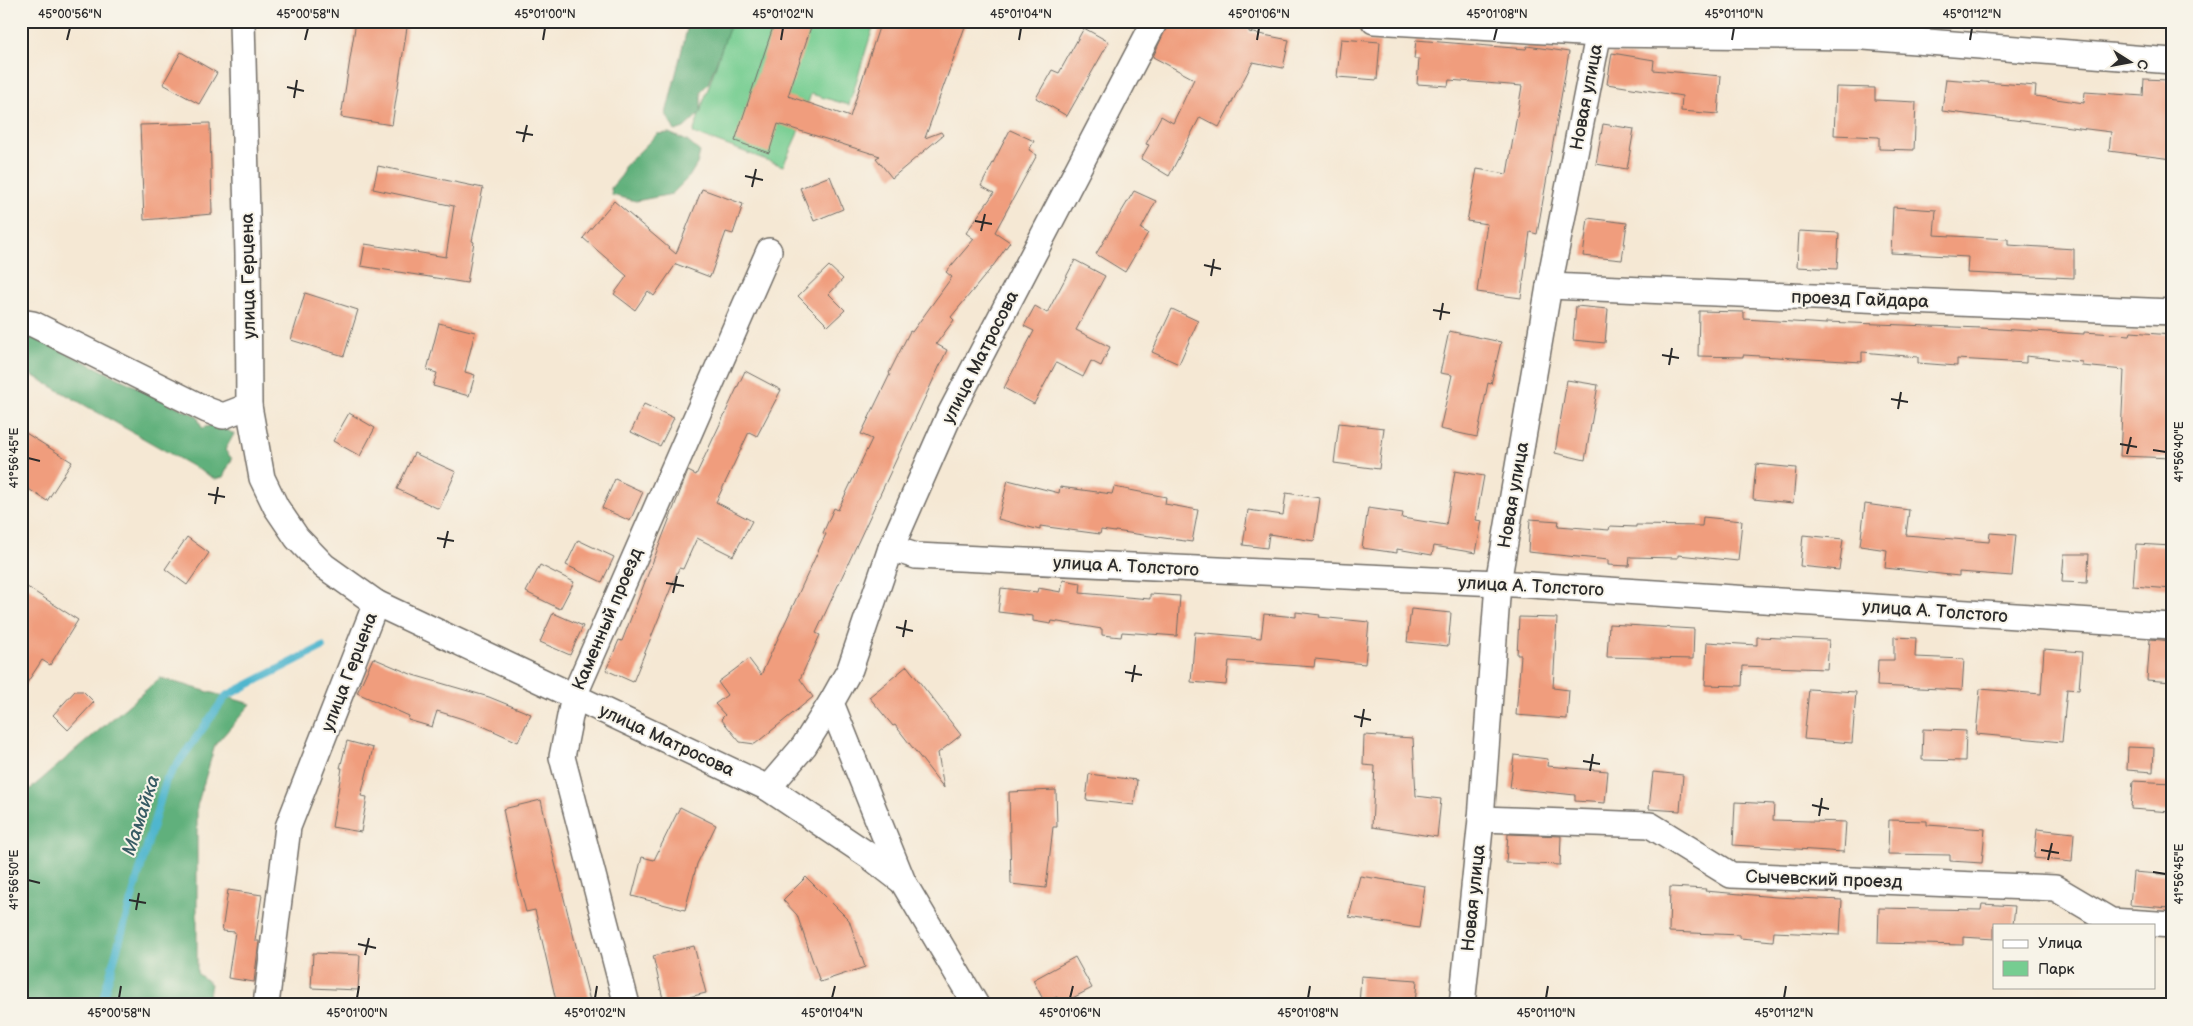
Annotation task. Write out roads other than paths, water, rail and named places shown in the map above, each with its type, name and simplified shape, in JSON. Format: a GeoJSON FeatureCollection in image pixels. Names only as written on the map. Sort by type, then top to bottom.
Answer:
{"type":"FeatureCollection","features":[{"type":"Feature","properties":{"kind":"street","name":"улица Герцена"},"geometry":{"type":"LineString","coordinates":[[242,21],[248,255],[249,406],[262,478],[276,507],[298,538],[324,566],[376,603],[288,827],[266,1005]]}},
{"type":"Feature","properties":{"kind":"street","name":"улица Матросова"},"geometry":{"type":"LineString","coordinates":[[768,788],[804,746],[831,704],[850,669],[891,548],[949,416],[1155,21]]}},
{"type":"Feature","properties":{"kind":"street"},"geometry":{"type":"LineString","coordinates":[[1374,21],[1864,37],[2172,61]]}},
{"type":"Feature","properties":{"kind":"street","name":"Новая улица"},"geometry":{"type":"LineString","coordinates":[[1462,1005],[1481,820],[1498,583],[1549,286],[1599,28]]}},
{"type":"Feature","properties":{"kind":"street","name":"Каменный проезд"},"geometry":{"type":"LineString","coordinates":[[628,1005],[562,757],[574,696],[769,251]]}},
{"type":"Feature","properties":{"kind":"street","name":"проезд Гайдара"},"geometry":{"type":"LineString","coordinates":[[1549,286],[2172,312]]}},
{"type":"Feature","properties":{"kind":"street"},"geometry":{"type":"LineString","coordinates":[[21,322],[33,324],[207,410],[223,416],[249,406]]}},
{"type":"Feature","properties":{"kind":"street","name":"улица А. Толстого"},"geometry":{"type":"LineString","coordinates":[[891,548],[916,556],[1498,583],[2172,626]]}},
{"type":"Feature","properties":{"kind":"street","name":"улица Матросова"},"geometry":{"type":"LineString","coordinates":[[376,603],[768,788],[868,855],[903,882]]}},
{"type":"Feature","properties":{"kind":"street","name":"улица Матросова"},"geometry":{"type":"LineString","coordinates":[[831,704],[903,882],[976,1005]]}},
{"type":"Feature","properties":{"kind":"street","name":"Сычевский проезд"},"geometry":{"type":"LineString","coordinates":[[1481,820],[1650,825],[1731,875],[2055,888],[2111,921],[2172,925]]}},
{"type":"Feature","properties":{"kind":"waterway","name":"Мамайка"},"geometry":{"type":"LineString","coordinates":[[101,1005],[166,780],[226,696],[322,647]]}}]}
